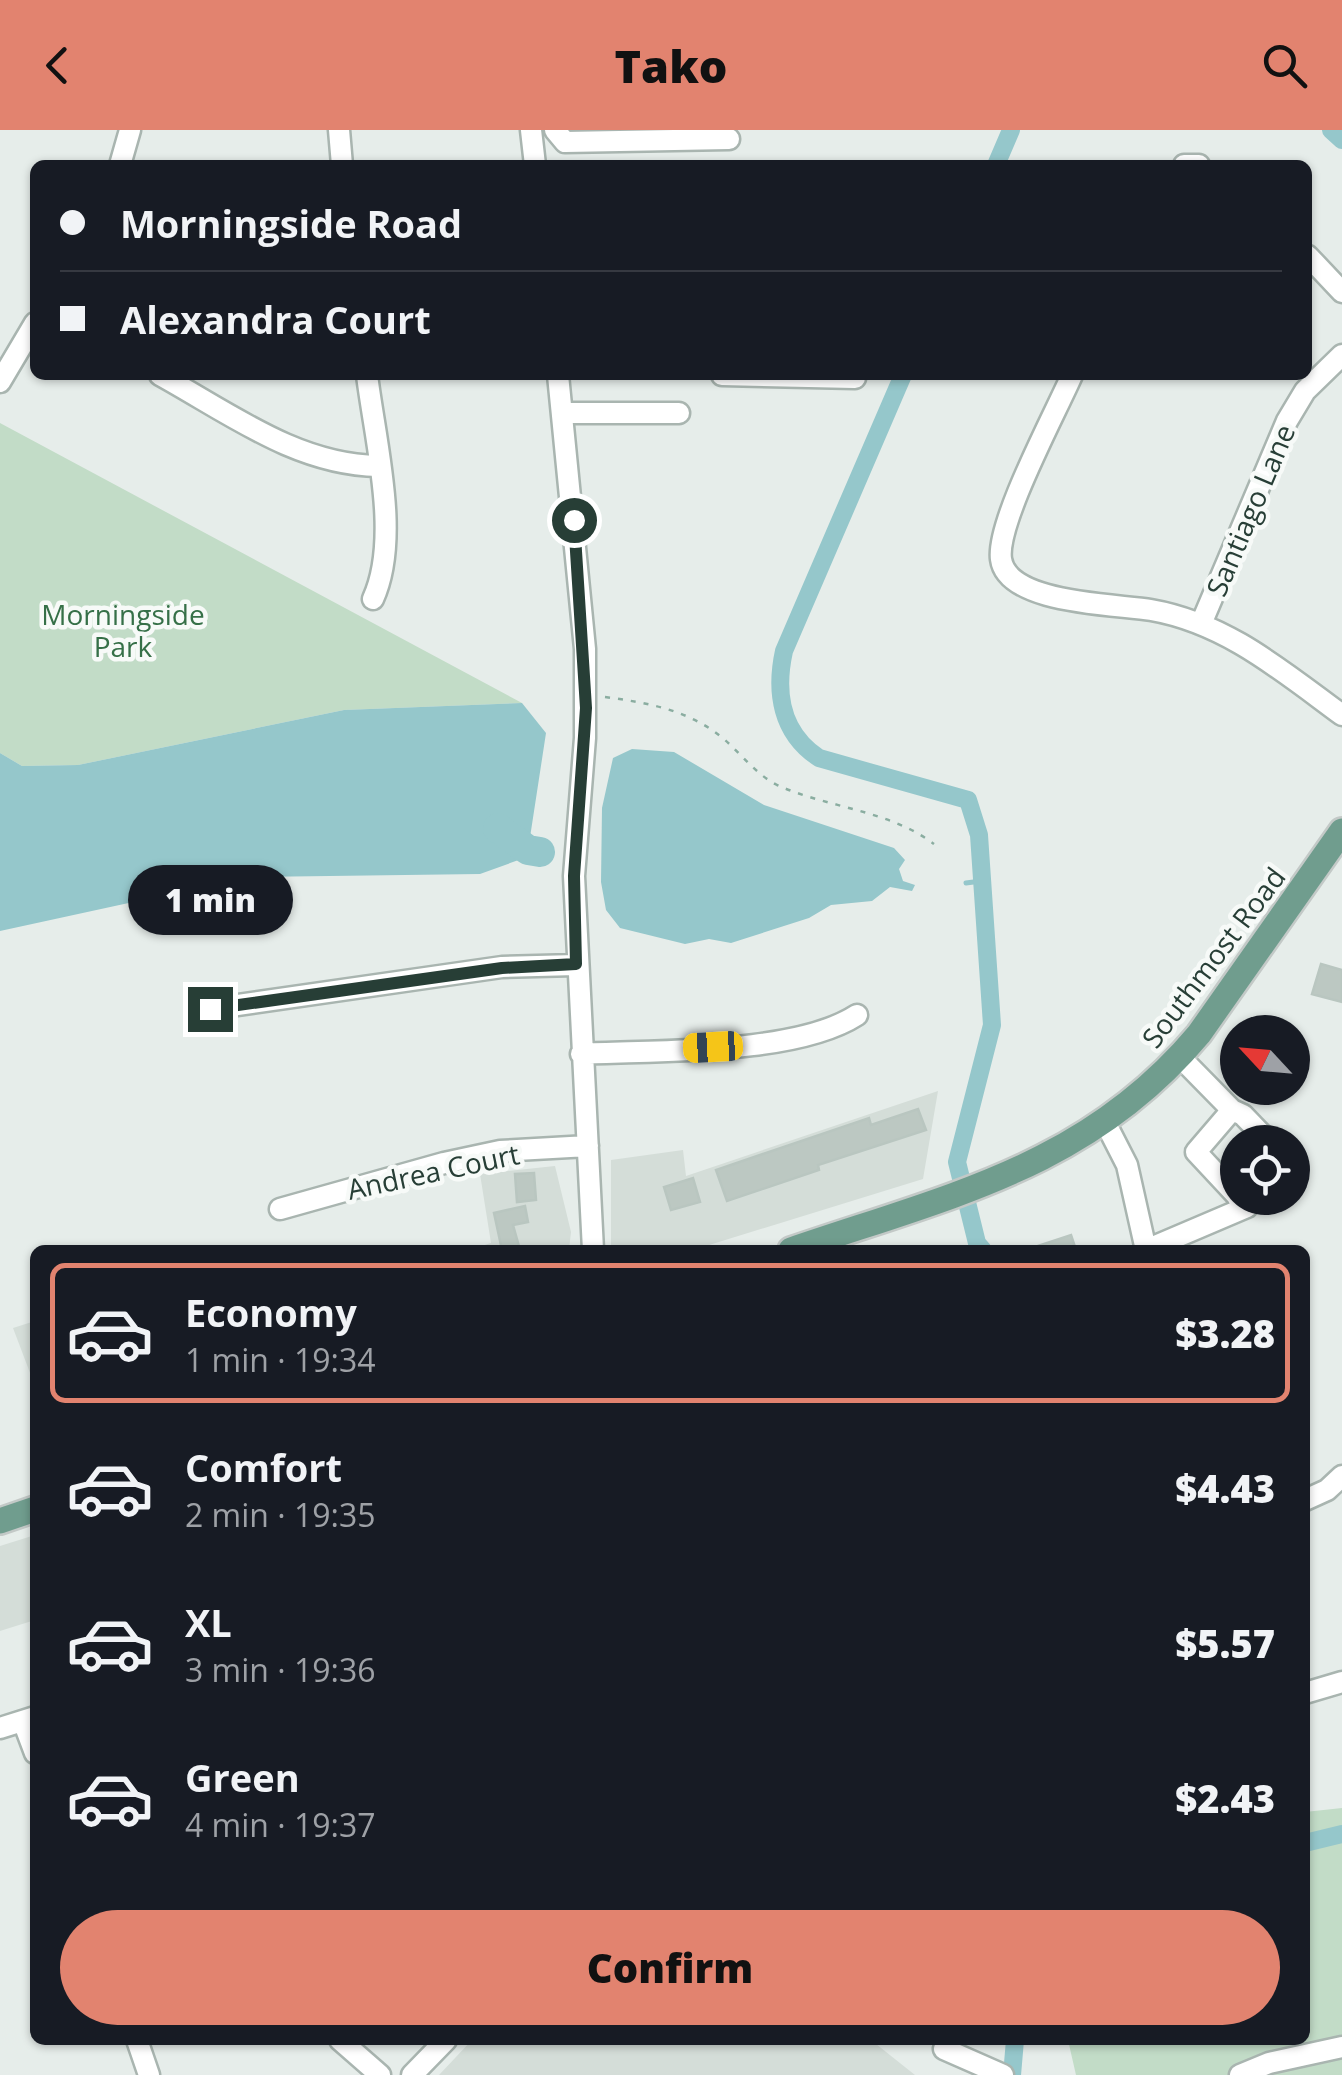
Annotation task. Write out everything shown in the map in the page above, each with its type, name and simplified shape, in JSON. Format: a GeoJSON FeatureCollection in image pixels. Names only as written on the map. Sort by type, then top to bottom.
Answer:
{"type":"FeatureCollection","features":[{"type":"Feature","properties":{"kind":"main road","name":"Southmost Road"},"geometry":{"type":"LineString","coordinates":[[806,1245],[1050,1157],[1106,1124],[1180,1057],[1341,835]]}},
{"type":"Feature","properties":{"kind":"main road"},"geometry":{"type":"LineString","coordinates":[[0,1520],[30,1510]]}},
{"type":"Feature","properties":{"kind":"street"},"geometry":{"type":"LineString","coordinates":[[121,160],[130,130]]}},
{"type":"Feature","properties":{"kind":"street"},"geometry":{"type":"LineString","coordinates":[[339,130],[342,160]]}},
{"type":"Feature","properties":{"kind":"street"},"geometry":{"type":"LineString","coordinates":[[531,130],[534,160]]}},
{"type":"Feature","properties":{"kind":"street"},"geometry":{"type":"LineString","coordinates":[[555,130],[566,142],[729,139]]}},
{"type":"Feature","properties":{"kind":"street"},"geometry":{"type":"LineString","coordinates":[[1312,260],[1342,292]]}},
{"type":"Feature","properties":{"kind":"street"},"geometry":{"type":"LineString","coordinates":[[0,382],[30,331]]}},
{"type":"Feature","properties":{"kind":"street","name":"Santiago Lane"},"geometry":{"type":"LineString","coordinates":[[1201,624],[1287,421],[1306,391],[1342,355]]}},
{"type":"Feature","properties":{"kind":"street"},"geometry":{"type":"LineString","coordinates":[[169,380],[301,452],[337,464],[378,466]]}},
{"type":"Feature","properties":{"kind":"street"},"geometry":{"type":"LineString","coordinates":[[369,380],[385,568],[373,599]]}},
{"type":"Feature","properties":{"kind":"street"},"geometry":{"type":"LineString","coordinates":[[559,380],[582,592],[586,694],[574,876],[592,1245]]}},
{"type":"Feature","properties":{"kind":"street"},"geometry":{"type":"LineString","coordinates":[[1070,380],[1010,514],[1002,545],[1005,571],[1025,589],[1170,614],[1201,624],[1261,656],[1342,715]]}},
{"type":"Feature","properties":{"kind":"street"},"geometry":{"type":"LineString","coordinates":[[562,414],[680,413]]}},
{"type":"Feature","properties":{"kind":"street"},"geometry":{"type":"LineString","coordinates":[[210,1009],[502,968],[576,964]]}},
{"type":"Feature","properties":{"kind":"street"},"geometry":{"type":"LineString","coordinates":[[581,1054],[799,1037],[837,1028],[857,1014]]}},
{"type":"Feature","properties":{"kind":"street"},"geometry":{"type":"LineString","coordinates":[[1180,1057],[1232,1110],[1244,1114],[1254,1125]]}},
{"type":"Feature","properties":{"kind":"street"},"geometry":{"type":"LineString","coordinates":[[1220,1176],[1196,1152],[1232,1110]]}},
{"type":"Feature","properties":{"kind":"street"},"geometry":{"type":"LineString","coordinates":[[1106,1124],[1127,1165],[1145,1245]]}},
{"type":"Feature","properties":{"kind":"street","name":"Andrea Court"},"geometry":{"type":"LineString","coordinates":[[280,1209],[444,1163],[500,1152],[588,1146]]}},
{"type":"Feature","properties":{"kind":"street"},"geometry":{"type":"LineString","coordinates":[[1156,1245],[1220,1213]]}},
{"type":"Feature","properties":{"kind":"street"},"geometry":{"type":"LineString","coordinates":[[1310,1498],[1327,1490],[1342,1476]]}},
{"type":"Feature","properties":{"kind":"street"},"geometry":{"type":"LineString","coordinates":[[1310,1692],[1342,1682]]}},
{"type":"Feature","properties":{"kind":"street"},"geometry":{"type":"LineString","coordinates":[[0,1728],[29,1719]]}},
{"type":"Feature","properties":{"kind":"street"},"geometry":{"type":"LineString","coordinates":[[138,2045],[149,2075]]}},
{"type":"Feature","properties":{"kind":"street"},"geometry":{"type":"LineString","coordinates":[[346,2045],[380,2075]]}},
{"type":"Feature","properties":{"kind":"street"},"geometry":{"type":"LineString","coordinates":[[412,2075],[441,2045]]}},
{"type":"Feature","properties":{"kind":"street"},"geometry":{"type":"LineString","coordinates":[[940,2045],[1002,2075]]}},
{"type":"Feature","properties":{"kind":"street"},"geometry":{"type":"LineString","coordinates":[[940,2045],[953,2075]]}},
{"type":"Feature","properties":{"kind":"street"},"geometry":{"type":"LineString","coordinates":[[1240,2075],[1269,2063],[1331,2050]]}},
{"type":"Feature","properties":{"kind":"path"},"geometry":{"type":"LineString","coordinates":[[586,694],[687,715],[724,739],[772,782],[897,822],[934,844]]}},
{"type":"Feature","properties":{"kind":"shaded area"},"geometry":{"type":"Polygon","coordinates":[[[938,1091],[923,1179],[709,1245],[611,1245],[611,1160],[683,1150],[686,1176],[938,1091]]]}},
{"type":"Feature","properties":{"kind":"shaded area"},"geometry":{"type":"Polygon","coordinates":[[[555,1166],[571,1232],[570,1245],[485,1245],[491,1243],[480,1174],[555,1166]]]}},
{"type":"Feature","properties":{"kind":"shaded area"},"geometry":{"type":"Polygon","coordinates":[[[30,1323],[30,1373],[13,1328],[30,1323]]]}},
{"type":"Feature","properties":{"kind":"shaded area"},"geometry":{"type":"Polygon","coordinates":[[[30,1537],[30,1622],[0,1631],[0,1546],[30,1537]]]}},
{"type":"Feature","properties":{"kind":"shaded area"},"geometry":{"type":"Polygon","coordinates":[[[467,2045],[877,2045],[915,2075],[439,2075],[467,2045]]]}},
{"type":"Feature","properties":{"kind":"green space","name":"Morningside Park"},"geometry":{"type":"Polygon","coordinates":[[[0,423],[522,703],[344,710],[78,765],[22,766],[0,753],[0,423]]]}},
{"type":"Feature","properties":{"kind":"green space"},"geometry":{"type":"Polygon","coordinates":[[[1342,1808],[1342,2075],[1076,2075],[1069,2045],[1310,2045],[1310,1811],[1342,1808]]]}},
{"type":"Feature","properties":{"kind":"water"},"geometry":{"type":"Polygon","coordinates":[[[522,703],[546,733],[527,857],[480,874],[248,877],[0,931],[0,753],[22,766],[78,765],[344,710],[522,703]]]}},
{"type":"Feature","properties":{"kind":"water"},"geometry":{"type":"Polygon","coordinates":[[[632,749],[674,752],[764,805],[894,848],[905,860],[899,869],[903,881],[915,885],[912,891],[890,887],[872,901],[831,905],[809,918],[731,943],[709,939],[685,944],[620,928],[606,910],[601,882],[602,808],[613,758],[632,749]]]}},
{"type":"Feature","properties":{"kind":"building"},"geometry":{"type":"Polygon","coordinates":[[[1321,964],[1342,970],[1342,1002],[1312,994],[1321,964]]]}},
{"type":"Feature","properties":{"kind":"building"},"geometry":{"type":"Polygon","coordinates":[[[918,1109],[926,1130],[818,1165],[819,1170],[727,1201],[716,1170],[869,1118],[871,1125],[918,1109]]]}},
{"type":"Feature","properties":{"kind":"building"},"geometry":{"type":"Polygon","coordinates":[[[534,1173],[536,1200],[517,1202],[515,1174],[534,1173]]]}},
{"type":"Feature","properties":{"kind":"building"},"geometry":{"type":"Polygon","coordinates":[[[693,1178],[700,1202],[671,1210],[664,1187],[693,1178]]]}},
{"type":"Feature","properties":{"kind":"building"},"geometry":{"type":"Polygon","coordinates":[[[525,1206],[528,1222],[513,1225],[519,1245],[501,1245],[494,1213],[525,1206]]]}},
{"type":"Feature","properties":{"kind":"building"},"geometry":{"type":"Polygon","coordinates":[[[1071,1235],[1074,1245],[1041,1245],[1071,1235]]]}},
{"type":"Feature","properties":{"kind":"waterway"},"geometry":{"type":"LineString","coordinates":[[998,160],[1011,130]]}},
{"type":"Feature","properties":{"kind":"waterway"},"geometry":{"type":"LineString","coordinates":[[1331,130],[1342,140]]}},
{"type":"Feature","properties":{"kind":"waterway"},"geometry":{"type":"LineString","coordinates":[[901,380],[784,651],[781,696],[796,736],[819,758],[968,800],[979,835],[992,1025],[957,1162],[979,1245]]}},
{"type":"Feature","properties":{"kind":"waterway"},"geometry":{"type":"LineString","coordinates":[[498,828],[528,850],[540,852]]}},
{"type":"Feature","properties":{"kind":"waterway"},"geometry":{"type":"LineString","coordinates":[[966,883],[981,881]]}},
{"type":"Feature","properties":{"kind":"waterway"},"geometry":{"type":"LineString","coordinates":[[1310,1842],[1342,1834]]}},
{"type":"Feature","properties":{"kind":"waterway"},"geometry":{"type":"LineString","coordinates":[[1012,2075],[1015,2045]]}},
{"type":"Feature","properties":{"kind":"route"},"geometry":{"type":"LineString","coordinates":[[210,1009],[502,968],[576,964],[574,876],[585,738],[586,649],[574,520]]}}]}
